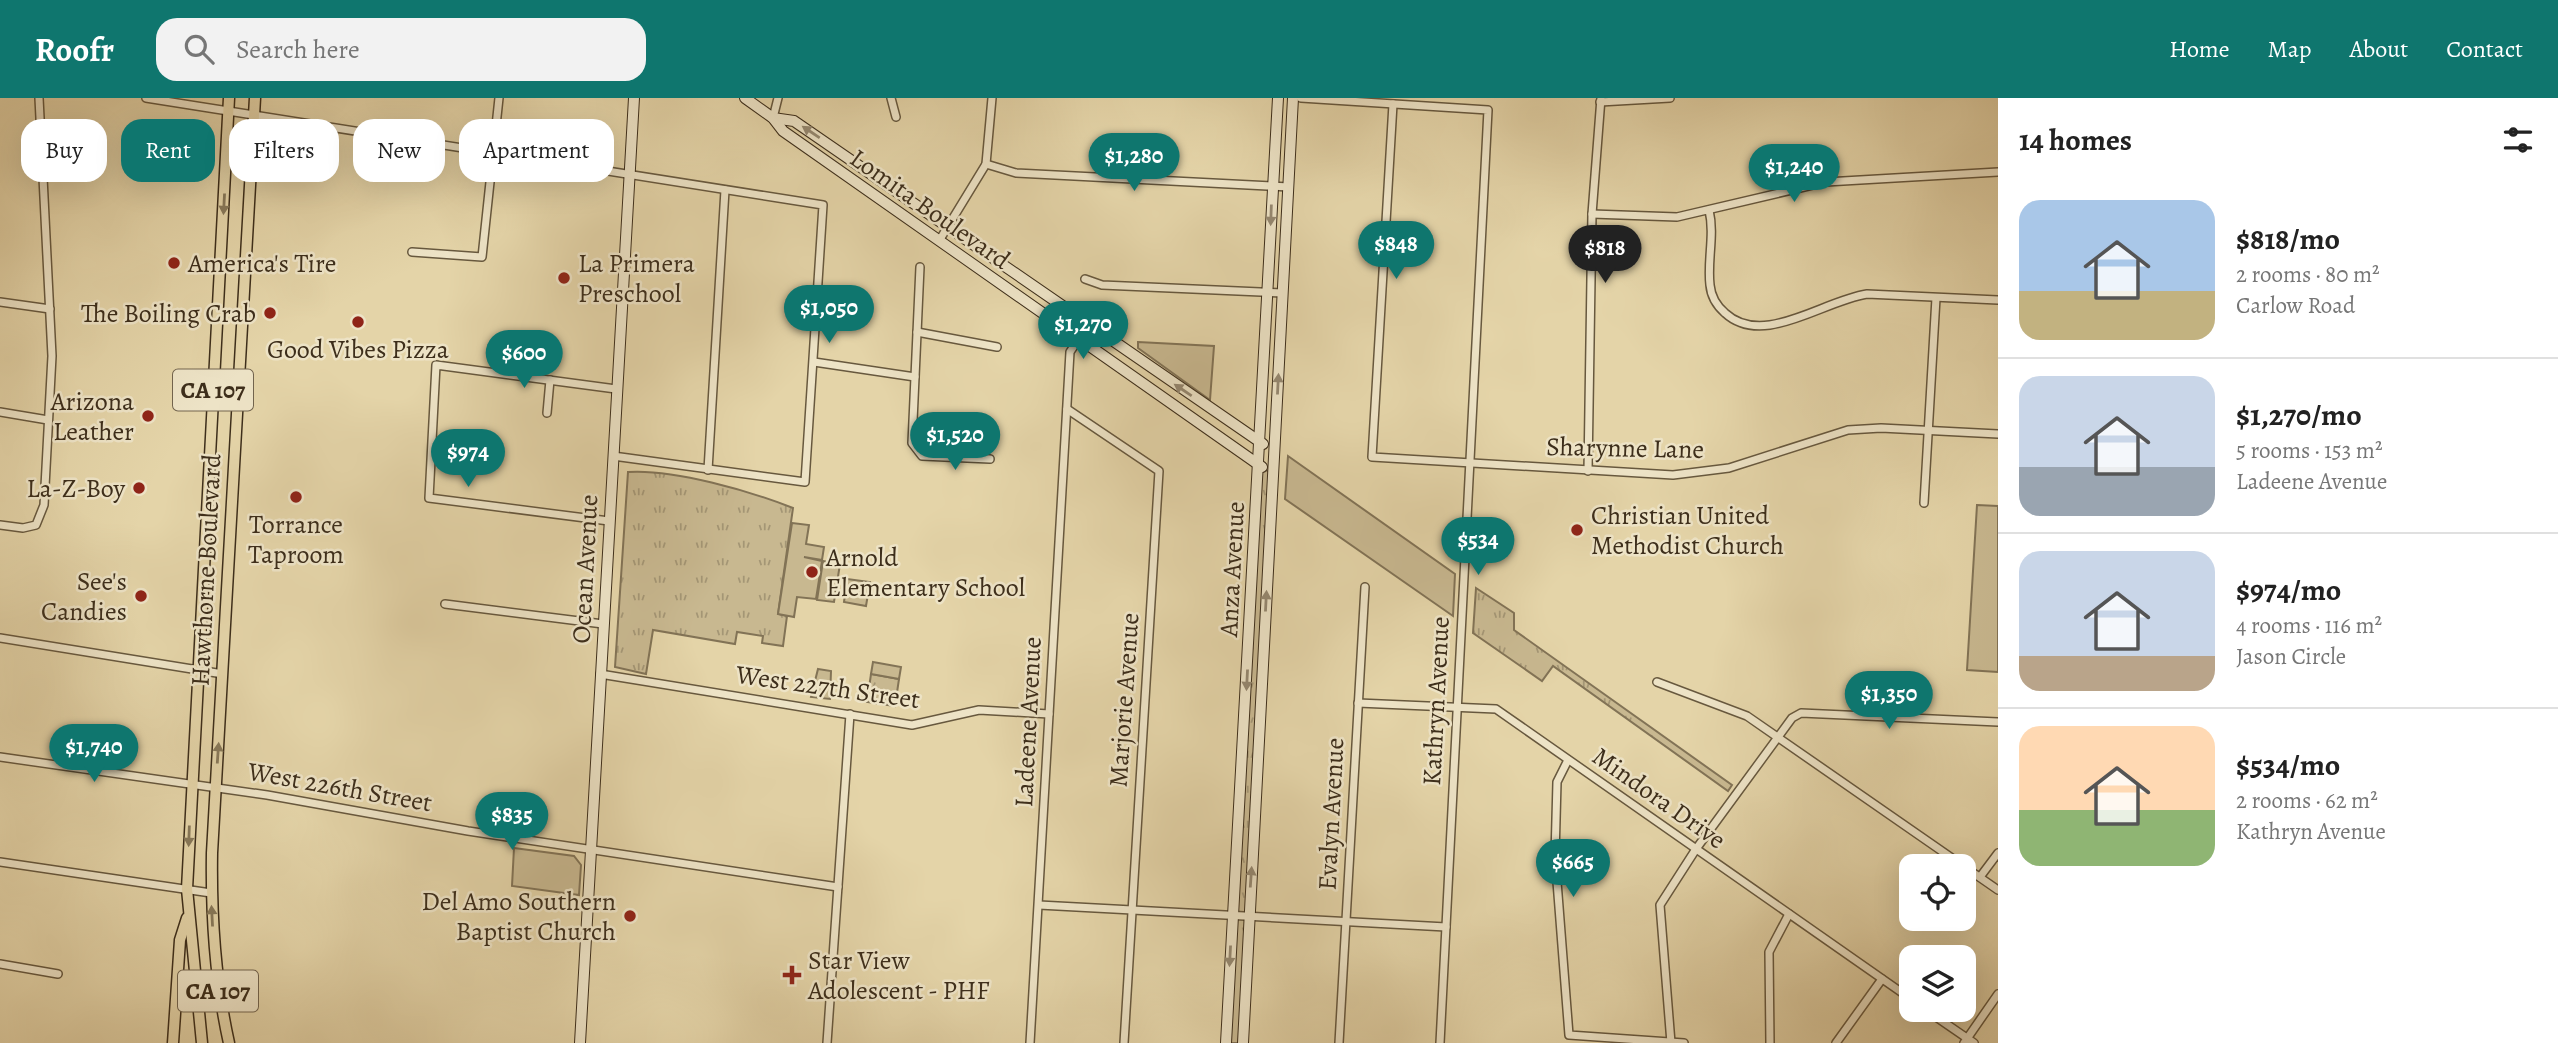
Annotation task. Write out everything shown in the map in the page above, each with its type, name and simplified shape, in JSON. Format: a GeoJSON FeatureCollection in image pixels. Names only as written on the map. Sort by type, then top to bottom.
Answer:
{"type":"FeatureCollection","features":[{"type":"Feature","properties":{"kind":"main road","name":"Hawthorne Boulevard"},"geometry":{"type":"LineString","coordinates":[[202,1043],[187,889],[229,98]]}},
{"type":"Feature","properties":{"kind":"main road","name":"Hawthorne Boulevard"},"geometry":{"type":"LineString","coordinates":[[229,1043],[219,999],[211,892],[255,98]]}},
{"type":"Feature","properties":{"kind":"main road","name":"Ocean Avenue"},"geometry":{"type":"LineString","coordinates":[[580,1043],[634,98]]}},
{"type":"Feature","properties":{"kind":"main road","name":"Lomita Boulevard"},"geometry":{"type":"LineString","coordinates":[[745,98],[774,118],[783,131],[1273,475]]}},
{"type":"Feature","properties":{"kind":"main road","name":"Anza Avenue"},"geometry":{"type":"LineString","coordinates":[[1226,1043],[1278,98]]}},
{"type":"Feature","properties":{"kind":"main road","name":"Anza Avenue"},"geometry":{"type":"LineString","coordinates":[[1243,1043],[1293,98]]}},
{"type":"Feature","properties":{"kind":"main road","name":"Lomita Boulevard"},"geometry":{"type":"LineString","coordinates":[[774,118],[794,121],[1274,453]]}},
{"type":"Feature","properties":{"kind":"main road"},"geometry":{"type":"LineString","coordinates":[[173,1043],[180,940],[189,912]]}},
{"type":"Feature","properties":{"kind":"street"},"geometry":{"type":"LineString","coordinates":[[0,525],[23,528],[36,525],[44,505],[52,356],[39,98]]}},
{"type":"Feature","properties":{"kind":"street"},"geometry":{"type":"LineString","coordinates":[[146,98],[459,148]]}},
{"type":"Feature","properties":{"kind":"street"},"geometry":{"type":"LineString","coordinates":[[497,119],[499,98]]}},
{"type":"Feature","properties":{"kind":"street"},"geometry":{"type":"LineString","coordinates":[[774,118],[778,98]]}},
{"type":"Feature","properties":{"kind":"street"},"geometry":{"type":"LineString","coordinates":[[891,98],[896,117]]}},
{"type":"Feature","properties":{"kind":"street"},"geometry":{"type":"LineString","coordinates":[[939,241],[986,164],[992,98]]}},
{"type":"Feature","properties":{"kind":"street"},"geometry":{"type":"LineString","coordinates":[[1300,98],[1393,104]]}},
{"type":"Feature","properties":{"kind":"street"},"geometry":{"type":"LineString","coordinates":[[1588,471],[1592,214],[1600,100],[1670,98]]}},
{"type":"Feature","properties":{"kind":"street","name":"Kathryn Avenue"},"geometry":{"type":"LineString","coordinates":[[1393,104],[1488,110],[1440,1043]]}},
{"type":"Feature","properties":{"kind":"street","name":"Sharynne Lane"},"geometry":{"type":"LineString","coordinates":[[1393,104],[1372,457],[1673,475],[1703,473],[1848,430],[1929,430],[1998,434]]}},
{"type":"Feature","properties":{"kind":"street"},"geometry":{"type":"LineString","coordinates":[[986,164],[1016,173],[1289,187]]}},
{"type":"Feature","properties":{"kind":"street"},"geometry":{"type":"LineString","coordinates":[[1592,214],[1652,218],[1709,210],[1826,182],[1998,172]]}},
{"type":"Feature","properties":{"kind":"street"},"geometry":{"type":"LineString","coordinates":[[613,456],[805,482],[823,205],[614,173]]}},
{"type":"Feature","properties":{"kind":"street"},"geometry":{"type":"LineString","coordinates":[[412,252],[482,257],[490,182]]}},
{"type":"Feature","properties":{"kind":"street"},"geometry":{"type":"LineString","coordinates":[[708,470],[726,190]]}},
{"type":"Feature","properties":{"kind":"street"},"geometry":{"type":"LineString","coordinates":[[1709,210],[1713,228],[1710,286],[1717,307],[1734,321],[1750,328],[1769,327],[1846,298],[1867,295],[1998,300]]}},
{"type":"Feature","properties":{"kind":"street"},"geometry":{"type":"LineString","coordinates":[[920,267],[912,443],[922,456],[990,459]]}},
{"type":"Feature","properties":{"kind":"street"},"geometry":{"type":"LineString","coordinates":[[1086,279],[1102,285],[1283,293]]}},
{"type":"Feature","properties":{"kind":"street"},"geometry":{"type":"LineString","coordinates":[[1924,503],[1936,298]]}},
{"type":"Feature","properties":{"kind":"street"},"geometry":{"type":"LineString","coordinates":[[0,302],[50,309]]}},
{"type":"Feature","properties":{"kind":"street","name":"Ladeene Avenue"},"geometry":{"type":"LineString","coordinates":[[1030,1043],[1070,352],[1088,325]]}},
{"type":"Feature","properties":{"kind":"street"},"geometry":{"type":"LineString","coordinates":[[917,332],[997,347]]}},
{"type":"Feature","properties":{"kind":"street"},"geometry":{"type":"LineString","coordinates":[[814,362],[915,377]]}},
{"type":"Feature","properties":{"kind":"street"},"geometry":{"type":"LineString","coordinates":[[609,521],[429,498],[436,365],[616,389]]}},
{"type":"Feature","properties":{"kind":"street"},"geometry":{"type":"LineString","coordinates":[[547,413],[551,380]]}},
{"type":"Feature","properties":{"kind":"street","name":"Marjorie Avenue"},"geometry":{"type":"LineString","coordinates":[[1067,409],[1159,471],[1124,1043]]}},
{"type":"Feature","properties":{"kind":"street"},"geometry":{"type":"LineString","coordinates":[[0,412],[48,420]]}},
{"type":"Feature","properties":{"kind":"street","name":"Evalyn Avenue"},"geometry":{"type":"LineString","coordinates":[[1339,1043],[1365,587]]}},
{"type":"Feature","properties":{"kind":"street"},"geometry":{"type":"LineString","coordinates":[[445,604],[603,624]]}},
{"type":"Feature","properties":{"kind":"street"},"geometry":{"type":"LineString","coordinates":[[0,638],[223,674]]}},
{"type":"Feature","properties":{"kind":"street","name":"West 227th Street"},"geometry":{"type":"LineString","coordinates":[[600,674],[912,725],[979,710],[1049,714]]}},
{"type":"Feature","properties":{"kind":"street"},"geometry":{"type":"LineString","coordinates":[[1657,682],[1747,716],[1998,890]]}},
{"type":"Feature","properties":{"kind":"street","name":"Mindora Drive"},"geometry":{"type":"LineString","coordinates":[[1358,703],[1496,709],[1899,991]]}},
{"type":"Feature","properties":{"kind":"street"},"geometry":{"type":"LineString","coordinates":[[1671,1042],[1660,905],[1696,849],[1791,718],[1801,713],[1998,722]]}},
{"type":"Feature","properties":{"kind":"street"},"geometry":{"type":"LineString","coordinates":[[827,1043],[849,714]]}},
{"type":"Feature","properties":{"kind":"street","name":"West 226th Street"},"geometry":{"type":"LineString","coordinates":[[0,757],[191,783],[593,850],[838,887]]}},
{"type":"Feature","properties":{"kind":"street"},"geometry":{"type":"LineString","coordinates":[[1568,760],[1557,782],[1555,856],[1569,1035],[1684,1043]]}},
{"type":"Feature","properties":{"kind":"street"},"geometry":{"type":"LineString","coordinates":[[1980,877],[1998,853]]}},
{"type":"Feature","properties":{"kind":"street"},"geometry":{"type":"LineString","coordinates":[[0,862],[211,892]]}},
{"type":"Feature","properties":{"kind":"street"},"geometry":{"type":"LineString","coordinates":[[1039,905],[1446,927]]}},
{"type":"Feature","properties":{"kind":"street"},"geometry":{"type":"LineString","coordinates":[[1770,1043],[1769,952],[1789,914]]}},
{"type":"Feature","properties":{"kind":"street"},"geometry":{"type":"LineString","coordinates":[[0,964],[58,974]]}},
{"type":"Feature","properties":{"kind":"street"},"geometry":{"type":"LineString","coordinates":[[1836,1043],[1882,979]]}},
{"type":"Feature","properties":{"kind":"street"},"geometry":{"type":"LineString","coordinates":[[1942,1022],[1968,1041],[1998,994]]}},
{"type":"Feature","properties":{"kind":"green space"},"geometry":{"type":"Polygon","coordinates":[[[1138,342],[1214,346],[1210,400],[1138,348],[1138,342]]]}},
{"type":"Feature","properties":{"kind":"green space"},"geometry":{"type":"Polygon","coordinates":[[[1288,456],[1455,574],[1453,616],[1285,499],[1288,456]]]}},
{"type":"Feature","properties":{"kind":"green space"},"geometry":{"type":"Polygon","coordinates":[[[1259,465],[1273,475],[1243,1043],[1226,1043],[1259,465]]]}},
{"type":"Feature","properties":{"kind":"green space"},"geometry":{"type":"Polygon","coordinates":[[[628,472],[667,474],[712,482],[793,508],[778,614],[787,616],[783,646],[762,643],[763,636],[737,632],[735,644],[653,630],[646,674],[615,667],[628,472]]]}},
{"type":"Feature","properties":{"kind":"green space"},"geometry":{"type":"Polygon","coordinates":[[[1977,505],[1998,506],[1998,672],[1967,670],[1977,505]]]}},
{"type":"Feature","properties":{"kind":"green space"},"geometry":{"type":"Polygon","coordinates":[[[792,523],[809,525],[806,544],[824,547],[822,560],[804,557],[822,561],[816,599],[797,597],[794,617],[778,614],[792,523]]]}},
{"type":"Feature","properties":{"kind":"green space"},"geometry":{"type":"Polygon","coordinates":[[[823,561],[840,564],[834,602],[817,600],[823,561]]]}},
{"type":"Feature","properties":{"kind":"green space"},"geometry":{"type":"Polygon","coordinates":[[[847,579],[870,582],[866,606],[844,602],[847,579]]]}},
{"type":"Feature","properties":{"kind":"green space"},"geometry":{"type":"Polygon","coordinates":[[[1476,588],[1514,613],[1514,630],[1732,785],[1728,791],[1553,666],[1542,681],[1473,633],[1476,588]]]}},
{"type":"Feature","properties":{"kind":"green space"},"geometry":{"type":"Polygon","coordinates":[[[873,662],[901,667],[899,679],[871,674],[873,662]]]}},
{"type":"Feature","properties":{"kind":"green space"},"geometry":{"type":"Polygon","coordinates":[[[818,669],[831,671],[830,699],[811,697],[818,669]]]}},
{"type":"Feature","properties":{"kind":"green space"},"geometry":{"type":"Polygon","coordinates":[[[871,674],[899,679],[895,706],[867,702],[871,674]]]}},
{"type":"Feature","properties":{"kind":"green space"},"geometry":{"type":"Polygon","coordinates":[[[514,848],[574,856],[581,865],[579,895],[512,886],[514,848]]]}},
{"type":"Feature","properties":{"kind":"place","name":"America's Tire"},"geometry":{"type":"Point","coordinates":[174,263]}},
{"type":"Feature","properties":{"kind":"place","name":"La Primera Preschool"},"geometry":{"type":"Point","coordinates":[564,278]}},
{"type":"Feature","properties":{"kind":"place","name":"The Boiling Crab"},"geometry":{"type":"Point","coordinates":[270,313]}},
{"type":"Feature","properties":{"kind":"place","name":"Good Vibes Pizza"},"geometry":{"type":"Point","coordinates":[358,322]}},
{"type":"Feature","properties":{"kind":"place","name":"Arizona Leather"},"geometry":{"type":"Point","coordinates":[148,416]}},
{"type":"Feature","properties":{"kind":"place","name":"La-Z-Boy"},"geometry":{"type":"Point","coordinates":[139,488]}},
{"type":"Feature","properties":{"kind":"place","name":"Torrance Taproom"},"geometry":{"type":"Point","coordinates":[296,497]}},
{"type":"Feature","properties":{"kind":"place","name":"Christian United Methodist Church"},"geometry":{"type":"Point","coordinates":[1577,530]}},
{"type":"Feature","properties":{"kind":"place","name":"Arnold Elementary School"},"geometry":{"type":"Point","coordinates":[812,572]}},
{"type":"Feature","properties":{"kind":"place","name":"See's Candies"},"geometry":{"type":"Point","coordinates":[141,596]}},
{"type":"Feature","properties":{"kind":"place","name":"Del Amo Southern Baptist Church"},"geometry":{"type":"Point","coordinates":[630,916]}},
{"type":"Feature","properties":{"kind":"place","name":"Star View Adolescent - PHF"},"geometry":{"type":"Point","coordinates":[792,975]}}]}
